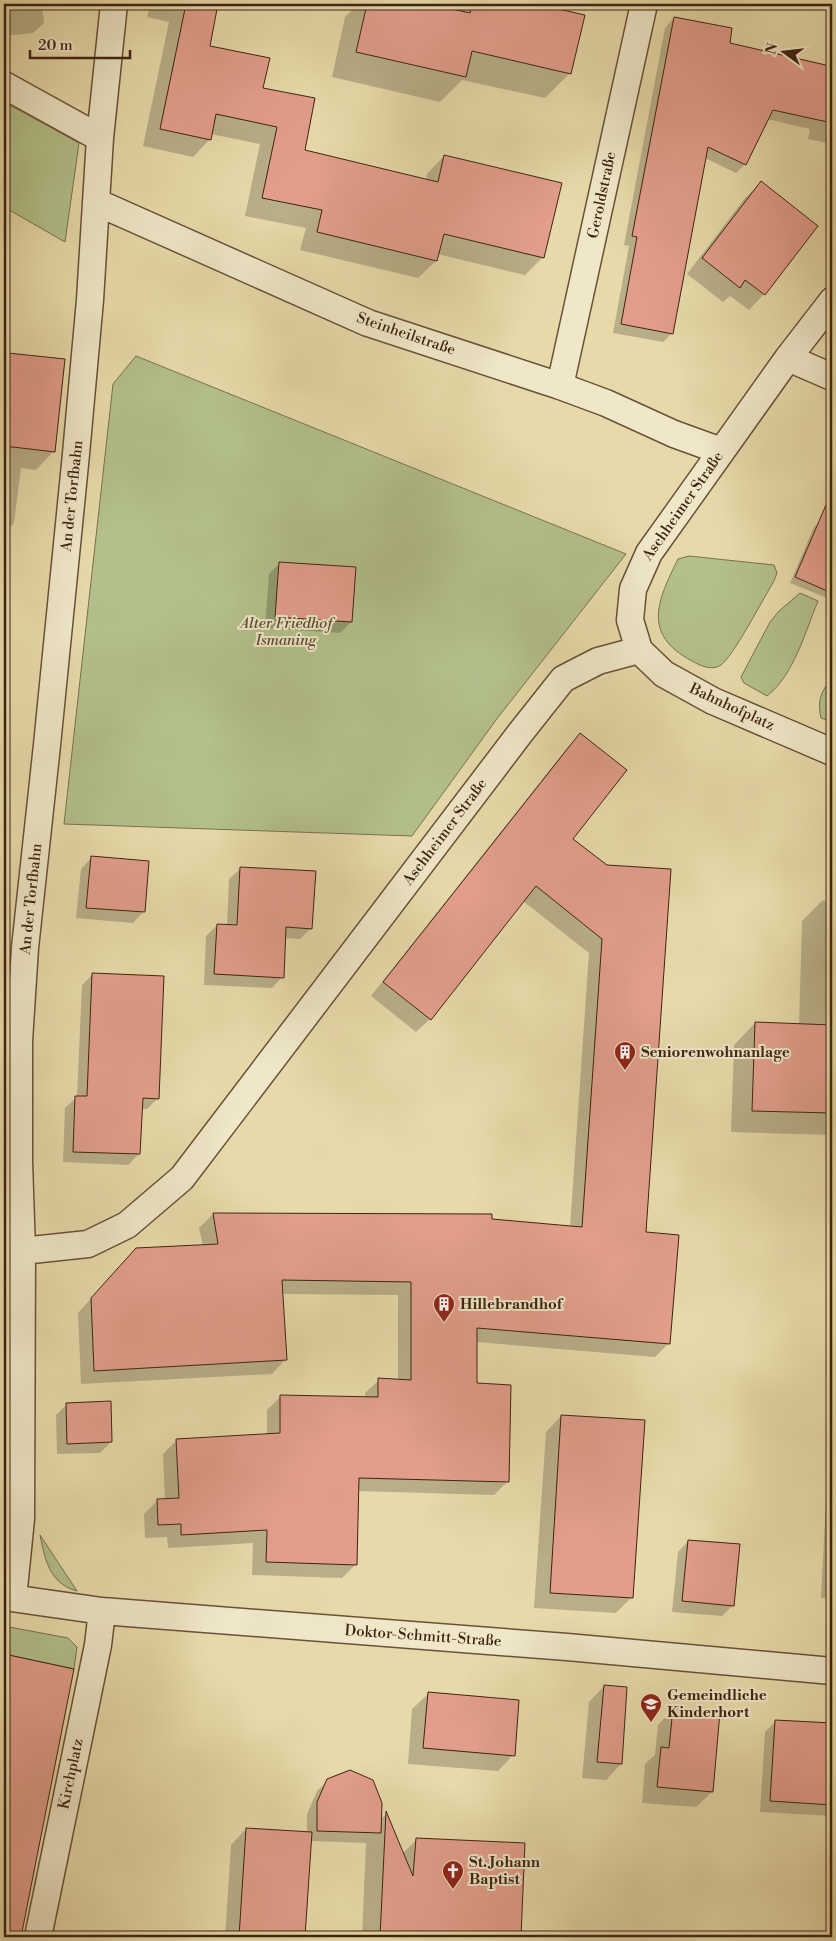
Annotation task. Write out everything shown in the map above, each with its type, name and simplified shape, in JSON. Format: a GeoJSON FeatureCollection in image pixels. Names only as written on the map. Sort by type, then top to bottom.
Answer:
{"type":"FeatureCollection","features":[{"type":"Feature","properties":{"kind":"street","name":"An der Torfbahn"},"geometry":{"type":"LineString","coordinates":[[9,1598],[21,1519],[22,1251],[19,1162],[19,1041],[25,948],[48,745],[76,454],[100,138],[114,4]]}},
{"type":"Feature","properties":{"kind":"street","name":"Geroldstraße"},"geometry":{"type":"LineString","coordinates":[[560,386],[644,4]]}},
{"type":"Feature","properties":{"kind":"street"},"geometry":{"type":"LineString","coordinates":[[4,85],[100,138]]}},
{"type":"Feature","properties":{"kind":"street","name":"Steinheilstraße"},"geometry":{"type":"LineString","coordinates":[[96,202],[368,322],[560,386],[606,403],[674,434],[721,452]]}},
{"type":"Feature","properties":{"kind":"street","name":"Aschheimer Straße"},"geometry":{"type":"LineString","coordinates":[[22,1251],[88,1244],[127,1225],[182,1178],[509,748],[564,679],[598,661],[639,650],[630,620],[633,589],[640,570],[659,538],[788,358],[832,301]]}},
{"type":"Feature","properties":{"kind":"street"},"geometry":{"type":"LineString","coordinates":[[788,358],[832,378]]}},
{"type":"Feature","properties":{"kind":"street","name":"Bahnhofplatz"},"geometry":{"type":"LineString","coordinates":[[639,650],[664,674],[713,701],[832,752]]}},
{"type":"Feature","properties":{"kind":"street","name":"Doktor-Schmitt-Straße"},"geometry":{"type":"LineString","coordinates":[[9,1598],[102,1611],[577,1648],[832,1671]]}},
{"type":"Feature","properties":{"kind":"street","name":"Kirchplatz"},"geometry":{"type":"LineString","coordinates":[[38,1937],[98,1645],[102,1611]]}},
{"type":"Feature","properties":{"kind":"green space"},"geometry":{"type":"Polygon","coordinates":[[[4,102],[79,143],[65,242],[4,207],[4,102]]]}},
{"type":"Feature","properties":{"kind":"green space","name":"Alter Friedhof Ismaning"},"geometry":{"type":"Polygon","coordinates":[[[136,356],[626,554],[496,720],[412,836],[64,824],[113,384],[136,356]]]}},
{"type":"Feature","properties":{"kind":"green space"},"geometry":{"type":"Polygon","coordinates":[[[689,556],[774,565],[777,573],[741,639],[727,659],[721,665],[714,668],[703,666],[676,651],[665,639],[660,628],[658,615],[665,588],[678,559],[689,556]]]}},
{"type":"Feature","properties":{"kind":"green space"},"geometry":{"type":"Polygon","coordinates":[[[800,593],[818,601],[792,665],[785,677],[767,696],[744,683],[741,677],[770,622],[779,611],[800,593]]]}},
{"type":"Feature","properties":{"kind":"green space"},"geometry":{"type":"Polygon","coordinates":[[[832,678],[832,722],[821,718],[819,706],[825,687],[832,678]]]}},
{"type":"Feature","properties":{"kind":"green space"},"geometry":{"type":"Polygon","coordinates":[[[40,1535],[77,1591],[61,1583],[50,1570],[40,1535]]]}},
{"type":"Feature","properties":{"kind":"green space"},"geometry":{"type":"Polygon","coordinates":[[[4,1626],[68,1638],[77,1647],[74,1669],[4,1654],[4,1626]]]}},
{"type":"Feature","properties":{"kind":"building"},"geometry":{"type":"Polygon","coordinates":[[[186,4],[218,4],[210,46],[270,58],[263,88],[315,98],[305,150],[438,182],[444,155],[562,183],[544,258],[444,234],[437,261],[317,232],[322,210],[262,198],[277,127],[216,114],[211,140],[160,129],[186,4]]]}},
{"type":"Feature","properties":{"kind":"building"},"geometry":{"type":"Polygon","coordinates":[[[367,4],[430,4],[470,13],[472,4],[536,4],[585,15],[571,74],[472,51],[466,77],[356,52],[367,4]]]}},
{"type":"Feature","properties":{"kind":"building"},"geometry":{"type":"Polygon","coordinates":[[[674,17],[732,28],[730,43],[830,66],[827,84],[832,85],[832,123],[773,110],[746,165],[708,147],[673,334],[621,324],[637,237],[632,236],[674,17]]]}},
{"type":"Feature","properties":{"kind":"building"},"geometry":{"type":"Polygon","coordinates":[[[761,181],[818,226],[765,295],[745,280],[740,288],[702,258],[761,181]]]}},
{"type":"Feature","properties":{"kind":"building"},"geometry":{"type":"Polygon","coordinates":[[[8,353],[65,359],[55,452],[4,446],[4,392],[8,353]]]}},
{"type":"Feature","properties":{"kind":"building"},"geometry":{"type":"Polygon","coordinates":[[[832,491],[832,593],[795,577],[832,491]]]}},
{"type":"Feature","properties":{"kind":"building"},"geometry":{"type":"Polygon","coordinates":[[[279,562],[356,567],[352,622],[275,617],[279,562]]]}},
{"type":"Feature","properties":{"kind":"building"},"geometry":{"type":"Polygon","coordinates":[[[580,733],[627,770],[573,839],[607,865],[671,869],[646,1232],[679,1235],[670,1344],[477,1328],[477,1383],[511,1385],[509,1482],[359,1478],[357,1565],[266,1562],[267,1530],[181,1535],[181,1524],[158,1525],[157,1499],[179,1498],[176,1439],[280,1433],[280,1395],[378,1397],[378,1378],[411,1380],[411,1282],[282,1280],[287,1360],[94,1371],[91,1298],[136,1248],[218,1244],[213,1213],[492,1214],[492,1219],[582,1227],[602,939],[536,886],[431,1020],[383,982],[580,733]]]}},
{"type":"Feature","properties":{"kind":"building"},"geometry":{"type":"Polygon","coordinates":[[[91,856],[149,861],[145,912],[86,908],[91,856]]]}},
{"type":"Feature","properties":{"kind":"building"},"geometry":{"type":"Polygon","coordinates":[[[240,867],[316,871],[312,929],[286,927],[284,978],[214,974],[217,924],[237,925],[240,867]]]}},
{"type":"Feature","properties":{"kind":"building"},"geometry":{"type":"Polygon","coordinates":[[[92,973],[164,976],[159,1099],[143,1098],[140,1154],[73,1152],[75,1096],[87,1096],[92,973]]]}},
{"type":"Feature","properties":{"kind":"building"},"geometry":{"type":"Polygon","coordinates":[[[755,1022],[832,1025],[832,1113],[752,1111],[755,1022]]]}},
{"type":"Feature","properties":{"kind":"building"},"geometry":{"type":"Polygon","coordinates":[[[111,1401],[112,1442],[67,1444],[66,1403],[111,1401]]]}},
{"type":"Feature","properties":{"kind":"building"},"geometry":{"type":"Polygon","coordinates":[[[561,1415],[645,1420],[633,1598],[550,1593],[561,1415]]]}},
{"type":"Feature","properties":{"kind":"building"},"geometry":{"type":"Polygon","coordinates":[[[688,1540],[740,1544],[734,1606],[682,1601],[688,1540]]]}},
{"type":"Feature","properties":{"kind":"building"},"geometry":{"type":"Polygon","coordinates":[[[4,1654],[74,1669],[21,1937],[4,1937],[4,1654]]]}},
{"type":"Feature","properties":{"kind":"building"},"geometry":{"type":"Polygon","coordinates":[[[604,1685],[627,1687],[622,1764],[597,1762],[604,1685]]]}},
{"type":"Feature","properties":{"kind":"building"},"geometry":{"type":"Polygon","coordinates":[[[428,1692],[519,1700],[515,1756],[423,1748],[428,1692]]]}},
{"type":"Feature","properties":{"kind":"building"},"geometry":{"type":"Polygon","coordinates":[[[673,1708],[720,1712],[713,1792],[657,1787],[661,1747],[669,1748],[673,1708]]]}},
{"type":"Feature","properties":{"kind":"building"},"geometry":{"type":"Polygon","coordinates":[[[775,1720],[832,1723],[832,1805],[770,1801],[775,1720]]]}},
{"type":"Feature","properties":{"kind":"building"},"geometry":{"type":"Polygon","coordinates":[[[350,1770],[373,1780],[382,1803],[381,1833],[317,1831],[317,1802],[327,1779],[350,1770]]]}},
{"type":"Feature","properties":{"kind":"building","name":"St. Johann Baptist"},"geometry":{"type":"Polygon","coordinates":[[[386,1811],[413,1876],[416,1838],[525,1843],[521,1937],[380,1937],[386,1811]]]}},
{"type":"Feature","properties":{"kind":"building"},"geometry":{"type":"Polygon","coordinates":[[[246,1828],[312,1832],[305,1937],[239,1937],[246,1828]]]}},
{"type":"Feature","properties":{"kind":"place","name":"Seniorenwohnanlage"},"geometry":{"type":"Point","coordinates":[625,1071]}},
{"type":"Feature","properties":{"kind":"place","name":"Hillebrandhof"},"geometry":{"type":"Point","coordinates":[444,1323]}},
{"type":"Feature","properties":{"kind":"place","name":"Gemeindliche Kinderhort"},"geometry":{"type":"Point","coordinates":[651,1723]}},
{"type":"Feature","properties":{"kind":"place","name":"St. Johann Baptist"},"geometry":{"type":"Point","coordinates":[453,1890]}}]}
